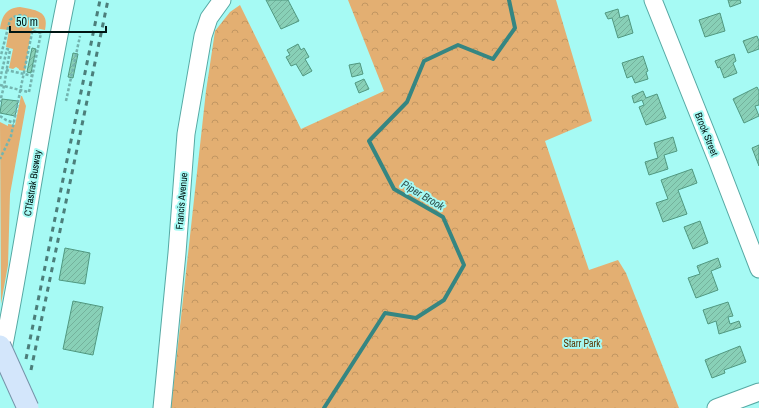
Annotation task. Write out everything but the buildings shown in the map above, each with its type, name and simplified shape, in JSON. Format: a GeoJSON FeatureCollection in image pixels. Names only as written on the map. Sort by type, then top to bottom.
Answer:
{"type":"FeatureCollection","features":[{"type":"Feature","properties":{"kind":"main road"},"geometry":{"type":"LineString","coordinates":[[0,346],[28,408]]}},
{"type":"Feature","properties":{"kind":"street","name":"CTfastrak Busway"},"geometry":{"type":"LineString","coordinates":[[0,366],[14,293],[46,103],[66,0]]}},
{"type":"Feature","properties":{"kind":"street","name":"Francis Avenue"},"geometry":{"type":"LineString","coordinates":[[162,408],[177,253],[186,134],[202,36],[209,18],[222,0]]}},
{"type":"Feature","properties":{"kind":"street","name":"Brook Street"},"geometry":{"type":"LineString","coordinates":[[653,0],[759,269]]}},
{"type":"Feature","properties":{"kind":"street"},"geometry":{"type":"LineString","coordinates":[[716,408],[759,392]]}},
{"type":"Feature","properties":{"kind":"path"},"geometry":{"type":"LineString","coordinates":[[0,59],[10,20],[13,17],[20,15],[28,18],[33,25],[24,74],[14,123],[8,144],[0,159]]}},
{"type":"Feature","properties":{"kind":"path"},"geometry":{"type":"LineString","coordinates":[[0,85],[29,92],[41,33],[32,31]]}},
{"type":"Feature","properties":{"kind":"path"},"geometry":{"type":"LineString","coordinates":[[66,101],[80,36]]}},
{"type":"Feature","properties":{"kind":"path"},"geometry":{"type":"LineString","coordinates":[[0,79],[7,49],[10,50],[0,102]]}},
{"type":"Feature","properties":{"kind":"path"},"geometry":{"type":"LineString","coordinates":[[6,70],[33,76]]}},
{"type":"Feature","properties":{"kind":"path"},"geometry":{"type":"LineString","coordinates":[[0,116],[14,123]]}},
{"type":"Feature","properties":{"kind":"green space","name":"Starr Park"},"geometry":{"type":"Polygon","coordinates":[[[348,0],[556,0],[592,121],[545,141],[589,270],[618,260],[626,273],[679,408],[171,408],[206,91],[215,31],[230,12],[240,5],[301,129],[384,91],[348,0]]]}},
{"type":"Feature","properties":{"kind":"green space"},"geometry":{"type":"Polygon","coordinates":[[[20,7],[40,12],[45,18],[46,23],[45,30],[36,28],[31,31],[25,71],[19,70],[16,67],[13,69],[9,68],[13,49],[6,47],[9,30],[0,29],[2,20],[8,11],[20,7]]]}},
{"type":"Feature","properties":{"kind":"green space"},"geometry":{"type":"Polygon","coordinates":[[[21,96],[26,106],[10,194],[8,265],[1,304],[0,122],[8,126],[8,124],[15,125],[21,96]]]}},
{"type":"Feature","properties":{"kind":"waterway","name":"Piper Brook"},"geometry":{"type":"LineString","coordinates":[[324,408],[385,313],[416,318],[444,300],[464,265],[443,217],[394,189],[369,141],[407,102],[424,61],[458,45],[493,59],[515,28],[509,0]]}},
{"type":"Feature","properties":{"kind":"railway"},"geometry":{"type":"LineString","coordinates":[[26,359],[100,0]]}},
{"type":"Feature","properties":{"kind":"railway"},"geometry":{"type":"LineString","coordinates":[[31,370],[108,0]]}}]}
